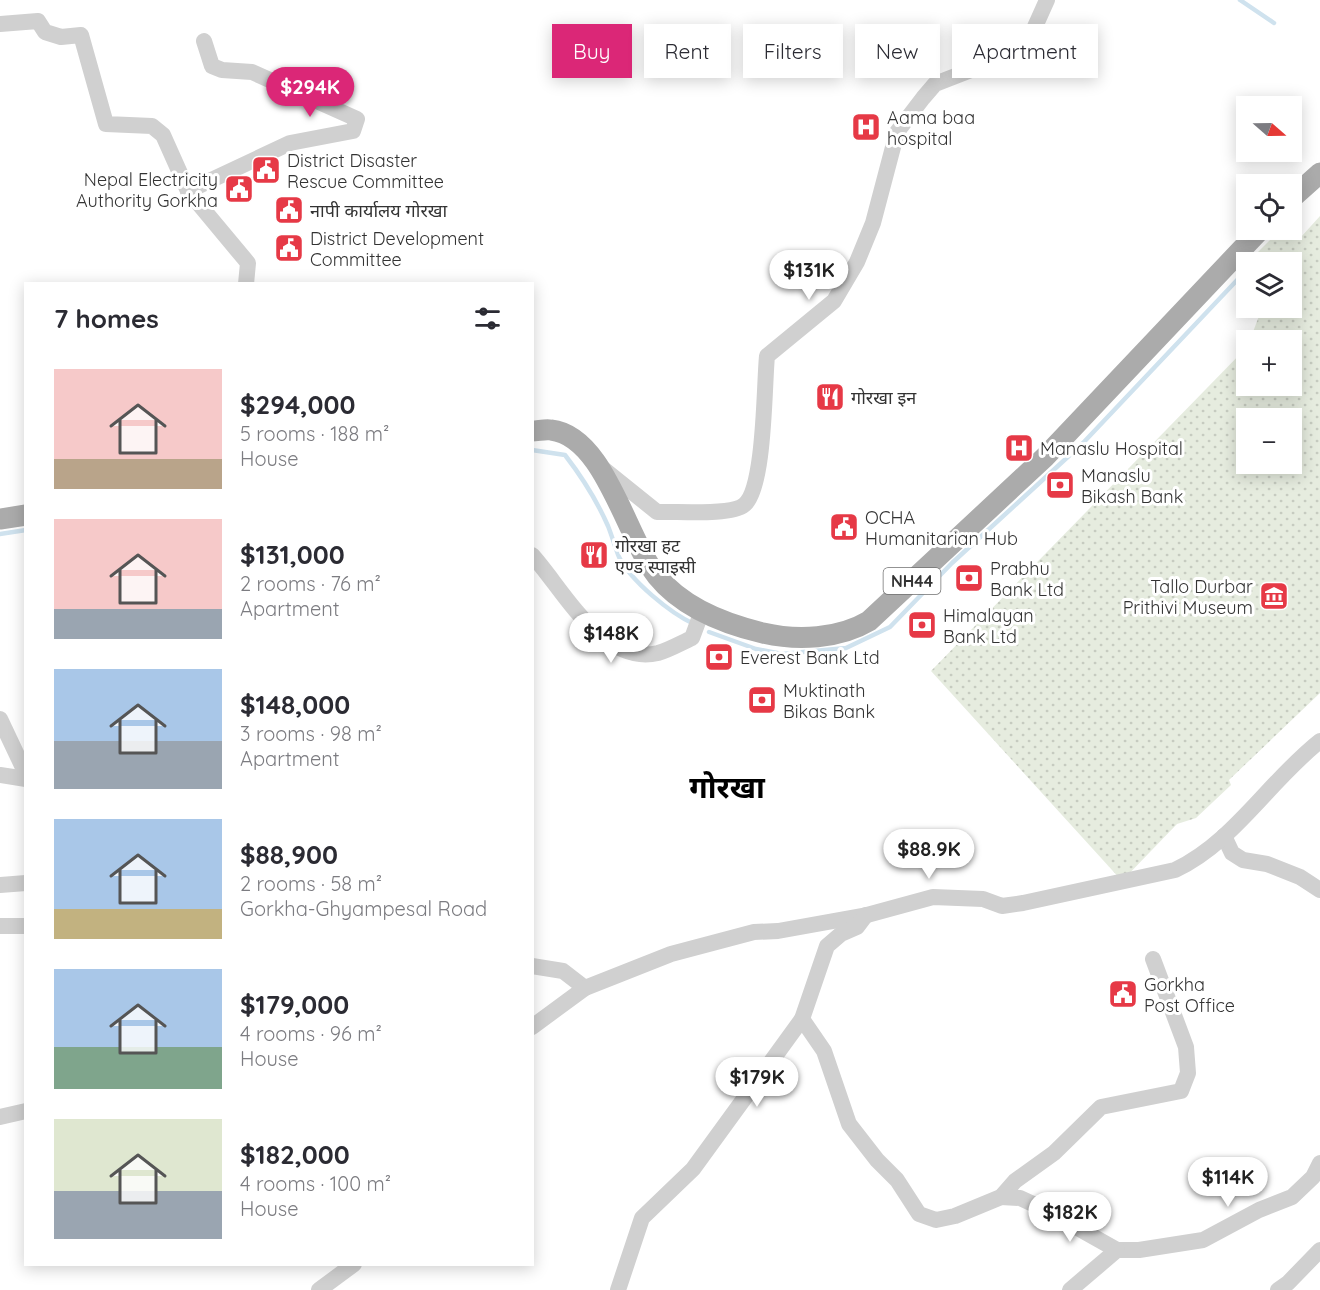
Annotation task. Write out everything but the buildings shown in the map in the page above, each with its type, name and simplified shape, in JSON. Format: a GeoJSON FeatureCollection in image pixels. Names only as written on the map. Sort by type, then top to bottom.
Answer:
{"type":"FeatureCollection","features":[{"type":"Feature","properties":{"kind":"main road"},"geometry":{"type":"LineString","coordinates":[[1302,189],[1320,172]]}},
{"type":"Feature","properties":{"kind":"main road","name":"NH44"},"geometry":{"type":"LineString","coordinates":[[534,431],[551,430],[570,436],[596,462],[640,552],[652,569],[676,594],[702,611],[741,627],[782,638],[819,637],[858,627],[869,621],[1045,457],[1251,240]]}},
{"type":"Feature","properties":{"kind":"main road"},"geometry":{"type":"LineString","coordinates":[[0,519],[24,515]]}},
{"type":"Feature","properties":{"kind":"street"},"geometry":{"type":"LineString","coordinates":[[596,462],[657,512],[724,511],[743,507],[752,496],[757,472],[767,356],[834,302],[857,262],[873,223],[897,132],[935,84],[1025,49],[1047,0]]}},
{"type":"Feature","properties":{"kind":"street"},"geometry":{"type":"LineString","coordinates":[[0,24],[38,21],[45,32],[61,37],[81,35],[106,124],[152,126],[163,135],[188,191],[248,263],[246,282]]}},
{"type":"Feature","properties":{"kind":"street"},"geometry":{"type":"LineString","coordinates":[[188,191],[290,143],[353,131],[357,119],[252,72],[212,66],[204,41]]}},
{"type":"Feature","properties":{"kind":"street"},"geometry":{"type":"LineString","coordinates":[[534,558],[584,621],[613,646],[640,654],[657,653],[692,638],[702,611]]}},
{"type":"Feature","properties":{"kind":"street"},"geometry":{"type":"LineString","coordinates":[[0,719],[24,772]]}},
{"type":"Feature","properties":{"kind":"street"},"geometry":{"type":"LineString","coordinates":[[534,1026],[585,988],[671,954],[754,932],[778,931],[867,915],[933,897],[983,899],[1002,906],[1107,886],[1175,870],[1195,861],[1224,836],[1298,759],[1320,741]]}},
{"type":"Feature","properties":{"kind":"street"},"geometry":{"type":"LineString","coordinates":[[0,775],[24,776]]}},
{"type":"Feature","properties":{"kind":"street"},"geometry":{"type":"LineString","coordinates":[[1224,836],[1232,853],[1243,860],[1278,868],[1300,877],[1320,890]]}},
{"type":"Feature","properties":{"kind":"street"},"geometry":{"type":"LineString","coordinates":[[0,885],[24,883]]}},
{"type":"Feature","properties":{"kind":"street"},"geometry":{"type":"LineString","coordinates":[[618,1290],[642,1218],[693,1169],[802,1019],[826,946],[841,934],[857,927],[867,915]]}},
{"type":"Feature","properties":{"kind":"street"},"geometry":{"type":"LineString","coordinates":[[0,926],[24,926]]}},
{"type":"Feature","properties":{"kind":"street"},"geometry":{"type":"LineString","coordinates":[[802,1019],[824,1051],[849,1124],[877,1160],[897,1180],[919,1214],[936,1220],[955,1216],[1001,1197],[1022,1175],[1054,1153],[1101,1107],[1181,1091],[1188,1073],[1186,1047],[1153,959]]}},
{"type":"Feature","properties":{"kind":"street"},"geometry":{"type":"LineString","coordinates":[[534,966],[563,972],[585,988]]}},
{"type":"Feature","properties":{"kind":"street"},"geometry":{"type":"LineString","coordinates":[[0,1117],[24,1111]]}},
{"type":"Feature","properties":{"kind":"street"},"geometry":{"type":"LineString","coordinates":[[1001,1197],[1020,1198],[1117,1250],[1139,1250],[1203,1240],[1259,1210],[1292,1197],[1313,1178],[1320,1163]]}},
{"type":"Feature","properties":{"kind":"street"},"geometry":{"type":"LineString","coordinates":[[1070,1290],[1117,1250]]}},
{"type":"Feature","properties":{"kind":"street"},"geometry":{"type":"LineString","coordinates":[[1278,1290],[1320,1250]]}},
{"type":"Feature","properties":{"kind":"street"},"geometry":{"type":"LineString","coordinates":[[320,1290],[351,1266]]}},
{"type":"Feature","properties":{"kind":"shaded area"},"geometry":{"type":"Polygon","coordinates":[[[1320,216],[1320,693],[1229,780],[1231,785],[1196,818],[1177,824],[1122,881],[931,671],[1236,358],[1236,396],[1302,396],[1302,330],[1254,330],[1258,318],[1302,318],[1302,252],[1258,252],[1270,240],[1302,240],[1302,236],[1320,216]]]}},
{"type":"Feature","properties":{"kind":"waterway"},"geometry":{"type":"LineString","coordinates":[[1240,0],[1274,23]]}},
{"type":"Feature","properties":{"kind":"waterway"},"geometry":{"type":"LineString","coordinates":[[709,632],[756,649],[782,654],[846,648],[890,627],[952,563],[1083,443],[1236,281]]}},
{"type":"Feature","properties":{"kind":"waterway"},"geometry":{"type":"LineString","coordinates":[[534,450],[565,455],[599,507],[619,557],[632,576],[652,595],[694,624]]}},
{"type":"Feature","properties":{"kind":"waterway"},"geometry":{"type":"LineString","coordinates":[[0,534],[24,530]]}},
{"type":"Feature","properties":{"kind":"place","name":"Aama baa hospital"},"geometry":{"type":"Point","coordinates":[866,127]}},
{"type":"Feature","properties":{"kind":"place","name":"District Disaster Rescue Committee"},"geometry":{"type":"Point","coordinates":[266,170]}},
{"type":"Feature","properties":{"kind":"place","name":"Nepal Electricity Authority Gorkha"},"geometry":{"type":"Point","coordinates":[239,189]}},
{"type":"Feature","properties":{"kind":"place","name":"नापी कार्यालय गोरखा"},"geometry":{"type":"Point","coordinates":[289,210]}},
{"type":"Feature","properties":{"kind":"place","name":"District Development Committee"},"geometry":{"type":"Point","coordinates":[289,248]}},
{"type":"Feature","properties":{"kind":"place","name":"गोरखा इन"},"geometry":{"type":"Point","coordinates":[830,397]}},
{"type":"Feature","properties":{"kind":"place","name":"Manaslu Hospital"},"geometry":{"type":"Point","coordinates":[1019,448]}},
{"type":"Feature","properties":{"kind":"place","name":"Manaslu Bikash Bank"},"geometry":{"type":"Point","coordinates":[1060,485]}},
{"type":"Feature","properties":{"kind":"place","name":"OCHA Humanitarian Hub"},"geometry":{"type":"Point","coordinates":[844,527]}},
{"type":"Feature","properties":{"kind":"place","name":"गोरखा हट एण्ड स्पाइसी"},"geometry":{"type":"Point","coordinates":[594,555]}},
{"type":"Feature","properties":{"kind":"place","name":"Prabhu Bank Ltd"},"geometry":{"type":"Point","coordinates":[969,578]}},
{"type":"Feature","properties":{"kind":"place","name":"Tallo Durbar Prithivi Museum"},"geometry":{"type":"Point","coordinates":[1274,596]}},
{"type":"Feature","properties":{"kind":"place","name":"Himalayan Bank Ltd"},"geometry":{"type":"Point","coordinates":[922,625]}},
{"type":"Feature","properties":{"kind":"place","name":"Everest Bank Ltd"},"geometry":{"type":"Point","coordinates":[719,657]}},
{"type":"Feature","properties":{"kind":"place","name":"Muktinath Bikas Bank"},"geometry":{"type":"Point","coordinates":[762,700]}},
{"type":"Feature","properties":{"kind":"place","name":"Gorkha Post Office"},"geometry":{"type":"Point","coordinates":[1123,994]}},
{"type":"Feature","properties":{"kind":"district","name":"गोरखा"},"geometry":{"type":"Point","coordinates":[727,787]}}]}
